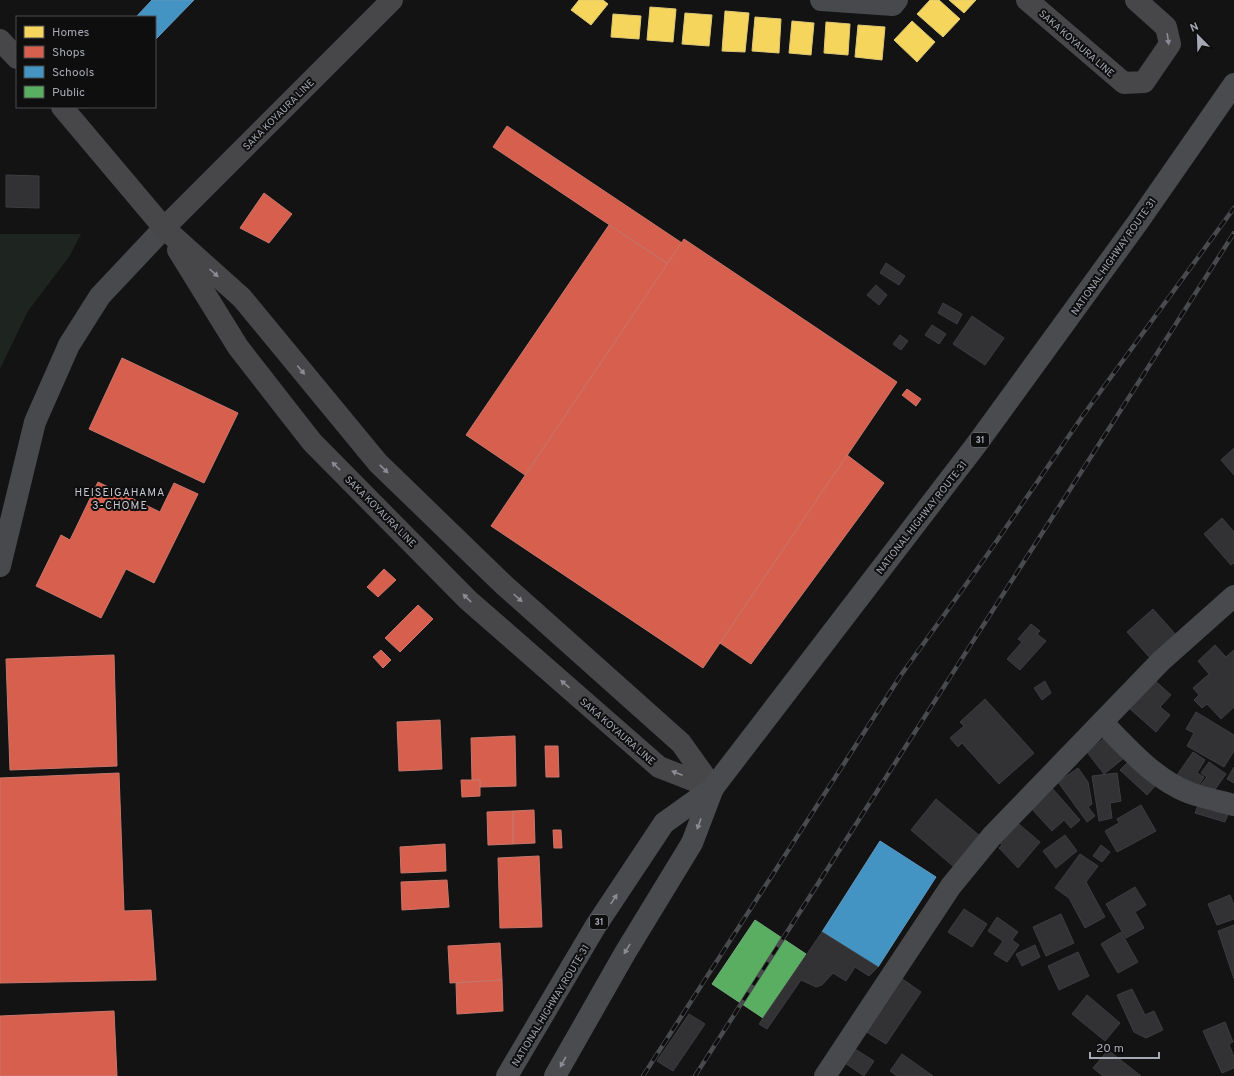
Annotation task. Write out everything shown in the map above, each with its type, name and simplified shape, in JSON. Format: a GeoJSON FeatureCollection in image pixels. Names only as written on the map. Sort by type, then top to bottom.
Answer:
{"type":"FeatureCollection","features":[{"type":"Feature","properties":{"kind":"highway","name":"NATIONAL HIGHWAY ROUTE 31"},"geometry":{"type":"LineString","coordinates":[[555,1076],[625,953],[692,843],[713,788],[976,445],[1138,222],[1234,84]]}},
{"type":"Feature","properties":{"kind":"highway","name":"NATIONAL HIGHWAY ROUTE 31"},"geometry":{"type":"LineString","coordinates":[[507,1076],[595,927],[664,823],[713,788]]}},
{"type":"Feature","properties":{"kind":"main road","name":"SAKA KOYAURA LINE"},"geometry":{"type":"LineString","coordinates":[[164,228],[392,0]]}},
{"type":"Feature","properties":{"kind":"main road","name":"SAKA KOYAURA LINE"},"geometry":{"type":"LineString","coordinates":[[1028,0],[1124,83],[1144,82],[1170,44],[1166,27],[1136,0]]}},
{"type":"Feature","properties":{"kind":"main road"},"geometry":{"type":"LineString","coordinates":[[0,40],[16,57]]}},
{"type":"Feature","properties":{"kind":"main road","name":"SAKA KOYAURA LINE"},"geometry":{"type":"LineString","coordinates":[[63,108],[164,228],[242,298],[378,463],[504,585],[681,743],[713,788]]}},
{"type":"Feature","properties":{"kind":"main road","name":"SAKA KOYAURA LINE"},"geometry":{"type":"LineString","coordinates":[[164,228],[238,347],[312,442],[468,600],[659,767],[713,788]]}},
{"type":"Feature","properties":{"kind":"street"},"geometry":{"type":"LineString","coordinates":[[821,0],[893,5],[897,0]]}},
{"type":"Feature","properties":{"kind":"street"},"geometry":{"type":"LineString","coordinates":[[0,566],[35,422],[69,345],[100,296],[164,228]]}},
{"type":"Feature","properties":{"kind":"street"},"geometry":{"type":"LineString","coordinates":[[825,1076],[951,886],[992,836],[1161,661],[1234,596]]}},
{"type":"Feature","properties":{"kind":"street"},"geometry":{"type":"LineString","coordinates":[[1102,722],[1148,767],[1163,779],[1190,793],[1234,805]]}},
{"type":"Feature","properties":{"kind":"shaded area"},"geometry":{"type":"Polygon","coordinates":[[[0,234],[81,234],[69,257],[28,311],[0,369],[0,234]]]}},
{"type":"Feature","properties":{"kind":"building: Homes"},"geometry":{"type":"Polygon","coordinates":[[[579,0],[603,0],[608,4],[591,25],[571,10],[579,0]]]}},
{"type":"Feature","properties":{"kind":"building: Homes"},"geometry":{"type":"Polygon","coordinates":[[[930,0],[939,0],[960,19],[943,37],[917,14],[930,0]]]}},
{"type":"Feature","properties":{"kind":"building: Homes"},"geometry":{"type":"Polygon","coordinates":[[[949,0],[976,0],[964,13],[949,0]]]}},
{"type":"Feature","properties":{"kind":"building: Homes"},"geometry":{"type":"Polygon","coordinates":[[[650,7],[676,9],[673,42],[647,40],[650,7]]]}},
{"type":"Feature","properties":{"kind":"building: Homes"},"geometry":{"type":"Polygon","coordinates":[[[725,11],[749,13],[745,52],[722,51],[725,11]]]}},
{"type":"Feature","properties":{"kind":"building: Homes"},"geometry":{"type":"Polygon","coordinates":[[[685,13],[712,15],[709,46],[682,44],[685,13]]]}},
{"type":"Feature","properties":{"kind":"building: Homes"},"geometry":{"type":"Polygon","coordinates":[[[613,14],[641,16],[639,39],[611,37],[613,14]]]}},
{"type":"Feature","properties":{"kind":"building: Homes"},"geometry":{"type":"Polygon","coordinates":[[[755,17],[781,19],[779,53],[752,51],[755,17]]]}},
{"type":"Feature","properties":{"kind":"building: Homes"},"geometry":{"type":"Polygon","coordinates":[[[792,21],[814,23],[811,55],[789,53],[792,21]]]}},
{"type":"Feature","properties":{"kind":"building: Homes"},"geometry":{"type":"Polygon","coordinates":[[[912,21],[935,42],[917,62],[894,40],[912,21]]]}},
{"type":"Feature","properties":{"kind":"building: Homes"},"geometry":{"type":"Polygon","coordinates":[[[826,22],[850,24],[848,55],[824,53],[826,22]]]}},
{"type":"Feature","properties":{"kind":"building: Homes"},"geometry":{"type":"Polygon","coordinates":[[[858,25],[885,27],[882,60],[855,57],[858,25]]]}},
{"type":"Feature","properties":{"kind":"building: Shops"},"geometry":{"type":"Polygon","coordinates":[[[507,126],[682,243],[668,264],[493,147],[507,126]]]}},
{"type":"Feature","properties":{"kind":"building: Shops"},"geometry":{"type":"Polygon","coordinates":[[[264,193],[292,214],[269,243],[240,228],[264,193]]]}},
{"type":"Feature","properties":{"kind":"building: Shops"},"geometry":{"type":"Polygon","coordinates":[[[609,225],[668,264],[525,475],[466,435],[609,225]]]}},
{"type":"Feature","properties":{"kind":"building: Shops"},"geometry":{"type":"Polygon","coordinates":[[[684,239],[897,382],[703,668],[491,526],[684,239]]]}},
{"type":"Feature","properties":{"kind":"building: Shops"},"geometry":{"type":"Polygon","coordinates":[[[122,358],[238,413],[204,483],[89,429],[122,358]]]}},
{"type":"Feature","properties":{"kind":"building: Shops"},"geometry":{"type":"Polygon","coordinates":[[[907,389],[921,399],[916,406],[902,395],[907,389]]]}},
{"type":"Feature","properties":{"kind":"building: Shops"},"geometry":{"type":"Polygon","coordinates":[[[847,455],[884,483],[751,664],[720,643],[847,455]]]}},
{"type":"Feature","properties":{"kind":"building: Shops"},"geometry":{"type":"Polygon","coordinates":[[[98,482],[160,512],[174,483],[198,494],[154,583],[126,569],[101,618],[36,586],[61,535],[70,540],[98,482]]]}},
{"type":"Feature","properties":{"kind":"building: Shops"},"geometry":{"type":"Polygon","coordinates":[[[384,569],[396,580],[378,597],[367,587],[384,569]]]}},
{"type":"Feature","properties":{"kind":"building: Shops"},"geometry":{"type":"Polygon","coordinates":[[[418,605],[433,619],[400,652],[385,638],[418,605]]]}},
{"type":"Feature","properties":{"kind":"building: Shops"},"geometry":{"type":"Polygon","coordinates":[[[381,650],[391,660],[383,668],[373,657],[381,650]]]}},
{"type":"Feature","properties":{"kind":"building: Shops"},"geometry":{"type":"Polygon","coordinates":[[[114,655],[117,766],[10,770],[6,659],[114,655]]]}},
{"type":"Feature","properties":{"kind":"building: Shops"},"geometry":{"type":"Polygon","coordinates":[[[440,720],[442,769],[399,771],[397,722],[440,720]]]}},
{"type":"Feature","properties":{"kind":"building: Shops"},"geometry":{"type":"Polygon","coordinates":[[[515,736],[516,786],[480,787],[480,780],[472,780],[471,738],[515,736]]]}},
{"type":"Feature","properties":{"kind":"building: Shops"},"geometry":{"type":"Polygon","coordinates":[[[545,746],[558,746],[559,777],[546,777],[545,746]]]}},
{"type":"Feature","properties":{"kind":"building: Shops"},"geometry":{"type":"Polygon","coordinates":[[[119,773],[124,911],[151,910],[156,980],[0,983],[0,778],[119,773]]]}},
{"type":"Feature","properties":{"kind":"building: Shops"},"geometry":{"type":"Polygon","coordinates":[[[461,780],[480,780],[480,796],[462,797],[461,780]]]}},
{"type":"Feature","properties":{"kind":"building: Shops"},"geometry":{"type":"Polygon","coordinates":[[[534,810],[535,843],[513,844],[513,811],[534,810]]]}},
{"type":"Feature","properties":{"kind":"building: Shops"},"geometry":{"type":"Polygon","coordinates":[[[513,811],[513,844],[488,845],[487,812],[513,811]]]}},
{"type":"Feature","properties":{"kind":"building: Shops"},"geometry":{"type":"Polygon","coordinates":[[[553,830],[561,830],[562,848],[554,848],[553,830]]]}},
{"type":"Feature","properties":{"kind":"building: Shops"},"geometry":{"type":"Polygon","coordinates":[[[445,844],[446,871],[401,873],[400,847],[445,844]]]}},
{"type":"Feature","properties":{"kind":"building: Shops"},"geometry":{"type":"Polygon","coordinates":[[[539,856],[542,927],[500,928],[498,858],[539,856]]]}},
{"type":"Feature","properties":{"kind":"building: Shops"},"geometry":{"type":"Polygon","coordinates":[[[447,880],[449,907],[402,910],[401,882],[447,880]]]}},
{"type":"Feature","properties":{"kind":"building: Shops"},"geometry":{"type":"Polygon","coordinates":[[[500,943],[502,980],[450,983],[448,946],[500,943]]]}},
{"type":"Feature","properties":{"kind":"building: Shops"},"geometry":{"type":"Polygon","coordinates":[[[502,980],[503,1011],[457,1014],[456,983],[502,980]]]}},
{"type":"Feature","properties":{"kind":"building: Shops"},"geometry":{"type":"Polygon","coordinates":[[[114,1011],[117,1076],[0,1076],[0,1016],[114,1011]]]}},
{"type":"Feature","properties":{"kind":"building: Schools"},"geometry":{"type":"Polygon","coordinates":[[[152,0],[194,0],[156,39],[156,16],[137,16],[152,0]]]}},
{"type":"Feature","properties":{"kind":"building: Schools"},"geometry":{"type":"Polygon","coordinates":[[[880,841],[936,877],[878,967],[822,932],[880,841]]]}},
{"type":"Feature","properties":{"kind":"building: Public"},"geometry":{"type":"Polygon","coordinates":[[[755,920],[806,954],[763,1018],[712,984],[755,920]]]}},
{"type":"Feature","properties":{"kind":"building: Other"},"geometry":{"type":"Polygon","coordinates":[[[6,175],[39,176],[39,208],[6,207],[6,175]]]}},
{"type":"Feature","properties":{"kind":"building: Other"},"geometry":{"type":"Polygon","coordinates":[[[886,263],[905,276],[899,285],[880,273],[886,263]]]}},
{"type":"Feature","properties":{"kind":"building: Other"},"geometry":{"type":"Polygon","coordinates":[[[876,285],[887,295],[879,305],[867,295],[876,285]]]}},
{"type":"Feature","properties":{"kind":"building: Other"},"geometry":{"type":"Polygon","coordinates":[[[943,303],[962,314],[957,324],[938,313],[943,303]]]}},
{"type":"Feature","properties":{"kind":"building: Other"},"geometry":{"type":"Polygon","coordinates":[[[972,316],[1004,338],[985,365],[953,344],[972,316]]]}},
{"type":"Feature","properties":{"kind":"building: Other"},"geometry":{"type":"Polygon","coordinates":[[[932,325],[946,334],[939,344],[925,335],[932,325]]]}},
{"type":"Feature","properties":{"kind":"building: Other"},"geometry":{"type":"Polygon","coordinates":[[[900,335],[908,341],[901,350],[893,344],[900,335]]]}},
{"type":"Feature","properties":{"kind":"building: Other"},"geometry":{"type":"Polygon","coordinates":[[[1234,448],[1234,475],[1221,460],[1234,448]]]}},
{"type":"Feature","properties":{"kind":"building: Other"},"geometry":{"type":"Polygon","coordinates":[[[1222,518],[1234,532],[1234,563],[1231,565],[1204,534],[1222,518]]]}},
{"type":"Feature","properties":{"kind":"building: Other"},"geometry":{"type":"Polygon","coordinates":[[[1153,609],[1177,636],[1151,659],[1127,632],[1153,609]]]}},
{"type":"Feature","properties":{"kind":"building: Other"},"geometry":{"type":"Polygon","coordinates":[[[1031,624],[1040,631],[1037,634],[1046,641],[1020,670],[1007,659],[1022,642],[1018,639],[1031,624]]]}},
{"type":"Feature","properties":{"kind":"building: Other"},"geometry":{"type":"Polygon","coordinates":[[[1215,645],[1226,657],[1234,650],[1234,707],[1221,719],[1207,704],[1202,708],[1194,700],[1199,695],[1193,688],[1209,674],[1198,661],[1215,645]]]}},
{"type":"Feature","properties":{"kind":"building: Other"},"geometry":{"type":"Polygon","coordinates":[[[1153,679],[1171,695],[1160,707],[1170,715],[1156,732],[1129,708],[1153,679]]]}},
{"type":"Feature","properties":{"kind":"building: Other"},"geometry":{"type":"Polygon","coordinates":[[[1045,681],[1051,693],[1042,700],[1034,688],[1045,681]]]}},
{"type":"Feature","properties":{"kind":"building: Other"},"geometry":{"type":"Polygon","coordinates":[[[985,699],[1034,753],[999,784],[962,743],[958,747],[950,738],[964,726],[960,722],[985,699]]]}},
{"type":"Feature","properties":{"kind":"building: Other"},"geometry":{"type":"Polygon","coordinates":[[[1196,712],[1234,735],[1234,751],[1224,767],[1187,746],[1194,733],[1186,729],[1196,712]]]}},
{"type":"Feature","properties":{"kind":"building: Other"},"geometry":{"type":"Polygon","coordinates":[[[1107,736],[1124,758],[1104,774],[1087,752],[1107,736]]]}},
{"type":"Feature","properties":{"kind":"building: Other"},"geometry":{"type":"Polygon","coordinates":[[[1193,752],[1205,760],[1197,773],[1204,777],[1195,791],[1175,778],[1193,752]]]}},
{"type":"Feature","properties":{"kind":"building: Other"},"geometry":{"type":"Polygon","coordinates":[[[1130,760],[1156,785],[1147,795],[1120,770],[1130,760]]]}},
{"type":"Feature","properties":{"kind":"building: Other"},"geometry":{"type":"Polygon","coordinates":[[[1209,762],[1226,774],[1211,795],[1199,787],[1207,777],[1201,773],[1209,762]]]}},
{"type":"Feature","properties":{"kind":"building: Other"},"geometry":{"type":"Polygon","coordinates":[[[1234,767],[1234,783],[1227,779],[1234,767]]]}},
{"type":"Feature","properties":{"kind":"building: Other"},"geometry":{"type":"Polygon","coordinates":[[[1078,768],[1088,782],[1092,804],[1088,807],[1095,816],[1087,822],[1058,782],[1078,768]]]}},
{"type":"Feature","properties":{"kind":"building: Other"},"geometry":{"type":"Polygon","coordinates":[[[1117,773],[1121,801],[1110,803],[1112,818],[1099,821],[1092,776],[1117,773]]]}},
{"type":"Feature","properties":{"kind":"building: Other"},"geometry":{"type":"Polygon","coordinates":[[[1052,788],[1080,820],[1071,828],[1064,820],[1052,831],[1030,807],[1052,788]]]}},
{"type":"Feature","properties":{"kind":"building: Other"},"geometry":{"type":"Polygon","coordinates":[[[936,799],[980,836],[954,867],[911,830],[936,799]]]}},
{"type":"Feature","properties":{"kind":"building: Other"},"geometry":{"type":"Polygon","coordinates":[[[1200,800],[1230,809],[1225,822],[1195,813],[1200,800]]]}},
{"type":"Feature","properties":{"kind":"building: Other"},"geometry":{"type":"Polygon","coordinates":[[[1141,805],[1156,831],[1117,852],[1105,831],[1119,823],[1117,819],[1141,805]]]}},
{"type":"Feature","properties":{"kind":"building: Other"},"geometry":{"type":"Polygon","coordinates":[[[1014,820],[1040,842],[1018,868],[999,848],[1002,845],[997,840],[1014,820]]]}},
{"type":"Feature","properties":{"kind":"building: Other"},"geometry":{"type":"Polygon","coordinates":[[[1065,835],[1077,851],[1056,868],[1043,851],[1065,835]]]}},
{"type":"Feature","properties":{"kind":"building: Other"},"geometry":{"type":"Polygon","coordinates":[[[1101,845],[1110,852],[1102,862],[1093,856],[1101,845]]]}},
{"type":"Feature","properties":{"kind":"building: Other"},"geometry":{"type":"Polygon","coordinates":[[[1080,854],[1098,866],[1086,882],[1105,917],[1085,928],[1069,898],[1055,888],[1080,854]]]}},
{"type":"Feature","properties":{"kind":"building: Other"},"geometry":{"type":"Polygon","coordinates":[[[1135,887],[1146,905],[1135,912],[1144,928],[1126,938],[1106,904],[1135,887]]]}},
{"type":"Feature","properties":{"kind":"building: Other"},"geometry":{"type":"Polygon","coordinates":[[[1230,895],[1234,905],[1234,919],[1217,925],[1208,904],[1230,895]]]}},
{"type":"Feature","properties":{"kind":"building: Other"},"geometry":{"type":"Polygon","coordinates":[[[964,909],[987,924],[972,947],[948,932],[964,909]]]}},
{"type":"Feature","properties":{"kind":"building: Other"},"geometry":{"type":"Polygon","coordinates":[[[1061,914],[1074,943],[1046,956],[1033,927],[1061,914]]]}},
{"type":"Feature","properties":{"kind":"building: Other"},"geometry":{"type":"Polygon","coordinates":[[[997,917],[1018,932],[1012,940],[1019,945],[1007,962],[994,954],[1003,941],[988,931],[997,917]]]}},
{"type":"Feature","properties":{"kind":"building: Other"},"geometry":{"type":"Polygon","coordinates":[[[1234,925],[1234,979],[1218,931],[1234,925]]]}},
{"type":"Feature","properties":{"kind":"building: Other"},"geometry":{"type":"Polygon","coordinates":[[[822,932],[878,967],[869,976],[855,967],[846,981],[833,973],[822,985],[816,987],[801,980],[767,1029],[759,1024],[822,932]]]}},
{"type":"Feature","properties":{"kind":"building: Other"},"geometry":{"type":"Polygon","coordinates":[[[1121,932],[1138,962],[1118,973],[1101,944],[1121,932]]]}},
{"type":"Feature","properties":{"kind":"building: Other"},"geometry":{"type":"Polygon","coordinates":[[[1035,945],[1040,957],[1022,966],[1016,954],[1035,945]]]}},
{"type":"Feature","properties":{"kind":"building: Other"},"geometry":{"type":"Polygon","coordinates":[[[1078,952],[1089,976],[1059,990],[1048,966],[1078,952]]]}},
{"type":"Feature","properties":{"kind":"building: Other"},"geometry":{"type":"Polygon","coordinates":[[[901,978],[921,992],[886,1044],[865,1031],[901,978]]]}},
{"type":"Feature","properties":{"kind":"building: Other"},"geometry":{"type":"Polygon","coordinates":[[[1132,989],[1145,1015],[1154,1011],[1163,1030],[1146,1038],[1134,1032],[1117,995],[1132,989]]]}},
{"type":"Feature","properties":{"kind":"building: Other"},"geometry":{"type":"Polygon","coordinates":[[[1087,995],[1120,1023],[1105,1041],[1072,1014],[1087,995]]]}},
{"type":"Feature","properties":{"kind":"building: Other"},"geometry":{"type":"Polygon","coordinates":[[[689,1014],[705,1024],[673,1071],[657,1061],[689,1014]]]}},
{"type":"Feature","properties":{"kind":"building: Other"},"geometry":{"type":"Polygon","coordinates":[[[1225,1022],[1233,1042],[1229,1044],[1234,1057],[1234,1068],[1222,1073],[1203,1031],[1225,1022]]]}},
{"type":"Feature","properties":{"kind":"building: Other"},"geometry":{"type":"Polygon","coordinates":[[[855,1049],[874,1061],[864,1076],[845,1063],[855,1049]]]}},
{"type":"Feature","properties":{"kind":"building: Other"},"geometry":{"type":"Polygon","coordinates":[[[1108,1050],[1141,1076],[1103,1076],[1093,1068],[1108,1050]]]}},
{"type":"Feature","properties":{"kind":"building: Other"},"geometry":{"type":"Polygon","coordinates":[[[902,1054],[933,1076],[897,1076],[890,1071],[902,1054]]]}},
{"type":"Feature","properties":{"kind":"railway"},"geometry":{"type":"LineString","coordinates":[[643,1076],[901,675],[985,558],[1084,414],[1234,208]]}},
{"type":"Feature","properties":{"kind":"railway"},"geometry":{"type":"LineString","coordinates":[[695,1076],[1234,233]]}},
{"type":"Feature","properties":{"kind":"district","name":"HEISEIGAHAMA 3-CHOME"},"geometry":{"type":"Point","coordinates":[120,498]}}]}
